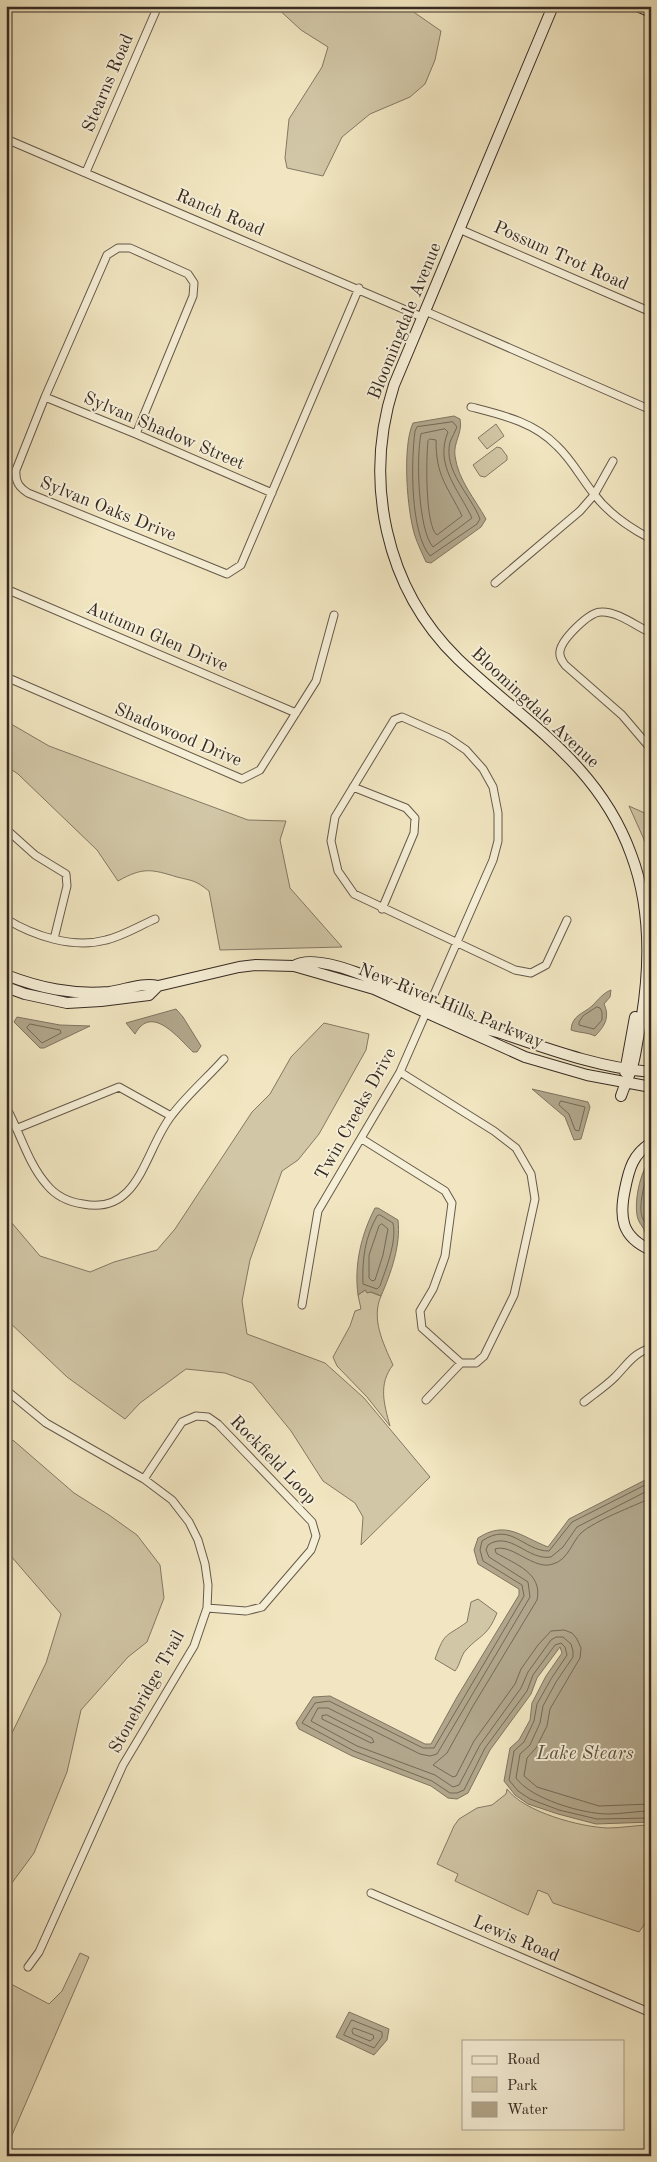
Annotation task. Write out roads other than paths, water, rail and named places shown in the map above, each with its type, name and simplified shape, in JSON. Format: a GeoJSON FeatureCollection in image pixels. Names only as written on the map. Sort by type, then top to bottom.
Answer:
{"type":"FeatureCollection","features":[{"type":"Feature","properties":{"kind":"street","name":"Stearns Road"},"geometry":{"type":"LineString","coordinates":[[86,172],[158,6]]}},
{"type":"Feature","properties":{"kind":"street","name":"Bloomingdale Avenue"},"geometry":{"type":"LineString","coordinates":[[553,6],[394,386],[381,438],[380,490],[384,521],[392,551],[411,596],[442,641],[464,664],[579,767],[608,805],[624,835],[638,875],[645,916],[646,966],[628,1069],[621,1096]]}},
{"type":"Feature","properties":{"kind":"street"},"geometry":{"type":"LineString","coordinates":[[637,6],[651,12]]}},
{"type":"Feature","properties":{"kind":"street","name":"Ranch Road"},"geometry":{"type":"LineString","coordinates":[[6,139],[651,410]]}},
{"type":"Feature","properties":{"kind":"street","name":"Possum Trot Road"},"geometry":{"type":"LineString","coordinates":[[459,229],[651,312]]}},
{"type":"Feature","properties":{"kind":"street","name":"Sylvan Oaks Drive"},"geometry":{"type":"LineString","coordinates":[[136,434],[193,296],[194,283],[188,274],[130,248],[118,248],[107,255],[45,397],[16,470],[15,477],[20,487],[28,493],[227,574],[241,565],[359,288]]}},
{"type":"Feature","properties":{"kind":"street","name":"Sylvan Shadow Street"},"geometry":{"type":"LineString","coordinates":[[45,397],[272,493]]}},
{"type":"Feature","properties":{"kind":"street"},"geometry":{"type":"LineString","coordinates":[[471,407],[501,415],[538,431],[556,444],[574,464],[594,495],[624,522],[651,539]]}},
{"type":"Feature","properties":{"kind":"street"},"geometry":{"type":"LineString","coordinates":[[495,583],[580,511],[594,495],[613,462]]}},
{"type":"Feature","properties":{"kind":"street","name":"Autumn Glen Drive"},"geometry":{"type":"LineString","coordinates":[[6,589],[296,713]]}},
{"type":"Feature","properties":{"kind":"street"},"geometry":{"type":"LineString","coordinates":[[651,633],[612,614],[597,612],[587,617],[563,644],[560,657],[565,665],[622,715],[651,749]]}},
{"type":"Feature","properties":{"kind":"street","name":"Shadowood Drive"},"geometry":{"type":"LineString","coordinates":[[6,676],[242,779],[260,770],[316,681],[334,615]]}},
{"type":"Feature","properties":{"kind":"street","name":"Twin Creeks Drive"},"geometry":{"type":"LineString","coordinates":[[302,1304],[318,1211],[400,1072],[428,1010],[456,943],[493,860],[498,841],[498,813],[493,787],[483,770],[466,750],[447,737],[402,717],[394,720],[334,817],[331,841],[334,856],[338,871],[354,894],[382,909],[456,943],[515,970],[531,973],[546,965],[567,920]]}},
{"type":"Feature","properties":{"kind":"street"},"geometry":{"type":"LineString","coordinates":[[352,787],[406,808],[415,818],[414,833],[382,909]]}},
{"type":"Feature","properties":{"kind":"street"},"geometry":{"type":"LineString","coordinates":[[6,829],[35,855],[66,874],[66,886],[54,938]]}},
{"type":"Feature","properties":{"kind":"street"},"geometry":{"type":"LineString","coordinates":[[6,919],[21,927],[54,938],[84,943],[101,941],[155,919]]}},
{"type":"Feature","properties":{"kind":"street","name":"New River Hills Parkway"},"geometry":{"type":"LineString","coordinates":[[6,976],[33,986],[69,993],[110,992],[151,984],[158,986],[239,967],[294,966],[363,985],[474,1026],[555,1051],[628,1069],[651,1072]]}},
{"type":"Feature","properties":{"kind":"street","name":"New River Hills Parkway"},"geometry":{"type":"LineString","coordinates":[[6,987],[25,994],[67,1003],[101,1002],[149,995],[158,986]]}},
{"type":"Feature","properties":{"kind":"street","name":"New River Hills Parkway"},"geometry":{"type":"LineString","coordinates":[[428,1010],[525,1057],[625,1083],[651,1087]]}},
{"type":"Feature","properties":{"kind":"street"},"geometry":{"type":"LineString","coordinates":[[6,1107],[18,1128],[31,1160],[47,1186],[63,1199],[95,1207],[114,1203],[135,1184],[171,1116],[224,1059]]}},
{"type":"Feature","properties":{"kind":"street"},"geometry":{"type":"LineString","coordinates":[[362,1139],[445,1191],[452,1203],[445,1256],[433,1289],[420,1311],[422,1328],[461,1362],[476,1363],[484,1356],[514,1295],[535,1199],[531,1174],[516,1148],[494,1131],[400,1072]]}},
{"type":"Feature","properties":{"kind":"street"},"geometry":{"type":"LineString","coordinates":[[18,1128],[119,1087],[171,1116]]}},
{"type":"Feature","properties":{"kind":"street"},"geometry":{"type":"LineString","coordinates":[[651,1142],[641,1150],[632,1163],[622,1208],[623,1222],[628,1232],[636,1241],[651,1250]]}},
{"type":"Feature","properties":{"kind":"street"},"geometry":{"type":"LineString","coordinates":[[584,1402],[614,1378],[640,1351],[651,1348]]}},
{"type":"Feature","properties":{"kind":"street"},"geometry":{"type":"LineString","coordinates":[[426,1400],[461,1362]]}},
{"type":"Feature","properties":{"kind":"street","name":"Stonebridge Trail"},"geometry":{"type":"LineString","coordinates":[[6,1390],[46,1423],[144,1479],[172,1500],[189,1522],[198,1540],[206,1564],[208,1586],[207,1608],[194,1646],[123,1765],[39,1952],[28,1967]]}},
{"type":"Feature","properties":{"kind":"street","name":"Rockfield Loop"},"geometry":{"type":"LineString","coordinates":[[144,1479],[182,1422],[196,1416],[208,1417],[218,1424],[312,1522],[316,1536],[311,1550],[262,1607],[246,1612],[207,1608]]}},
{"type":"Feature","properties":{"kind":"street","name":"Lewis Road"},"geometry":{"type":"LineString","coordinates":[[370,1893],[651,2013]]}},
{"type":"Feature","properties":{"kind":"water"},"geometry":{"type":"Polygon","coordinates":[[[454,416],[460,419],[461,424],[455,446],[457,465],[463,481],[486,519],[481,527],[431,563],[426,562],[417,543],[412,525],[407,479],[410,434],[413,423],[454,416]]]}},
{"type":"Feature","properties":{"kind":"water"},"geometry":{"type":"Polygon","coordinates":[[[611,990],[610,997],[604,1004],[607,1013],[606,1021],[595,1036],[571,1030],[573,1021],[578,1015],[611,990]]]}},
{"type":"Feature","properties":{"kind":"water"},"geometry":{"type":"Polygon","coordinates":[[[176,1009],[201,1046],[197,1052],[193,1052],[165,1026],[149,1022],[142,1025],[135,1034],[126,1023],[176,1009]]]}},
{"type":"Feature","properties":{"kind":"water"},"geometry":{"type":"Polygon","coordinates":[[[17,1017],[60,1025],[90,1026],[44,1048],[40,1048],[14,1022],[17,1017]]]}},
{"type":"Feature","properties":{"kind":"water"},"geometry":{"type":"Polygon","coordinates":[[[532,1089],[588,1102],[590,1107],[581,1139],[574,1140],[565,1117],[532,1089]]]}},
{"type":"Feature","properties":{"kind":"water"},"geometry":{"type":"Polygon","coordinates":[[[651,1159],[651,1234],[645,1233],[639,1221],[636,1205],[638,1188],[647,1164],[651,1159]]]}},
{"type":"Feature","properties":{"kind":"water"},"geometry":{"type":"Polygon","coordinates":[[[375,1208],[398,1220],[397,1249],[381,1296],[371,1292],[367,1293],[365,1290],[358,1295],[357,1273],[362,1239],[375,1208]]]}},
{"type":"Feature","properties":{"kind":"water","name":"Lake Stears"},"geometry":{"type":"Polygon","coordinates":[[[651,1477],[651,1822],[596,1824],[558,1814],[528,1804],[515,1795],[504,1781],[510,1748],[519,1740],[530,1720],[532,1703],[546,1676],[562,1653],[560,1647],[537,1678],[531,1694],[490,1750],[468,1793],[457,1799],[448,1798],[431,1786],[352,1756],[299,1729],[296,1723],[313,1697],[330,1696],[425,1744],[431,1744],[457,1697],[519,1595],[519,1589],[478,1564],[474,1550],[478,1538],[497,1530],[505,1530],[548,1547],[569,1519],[651,1477]]]}},
{"type":"Feature","properties":{"kind":"water"},"geometry":{"type":"Polygon","coordinates":[[[349,2012],[389,2029],[387,2040],[374,2055],[336,2037],[349,2012]]]}}]}
